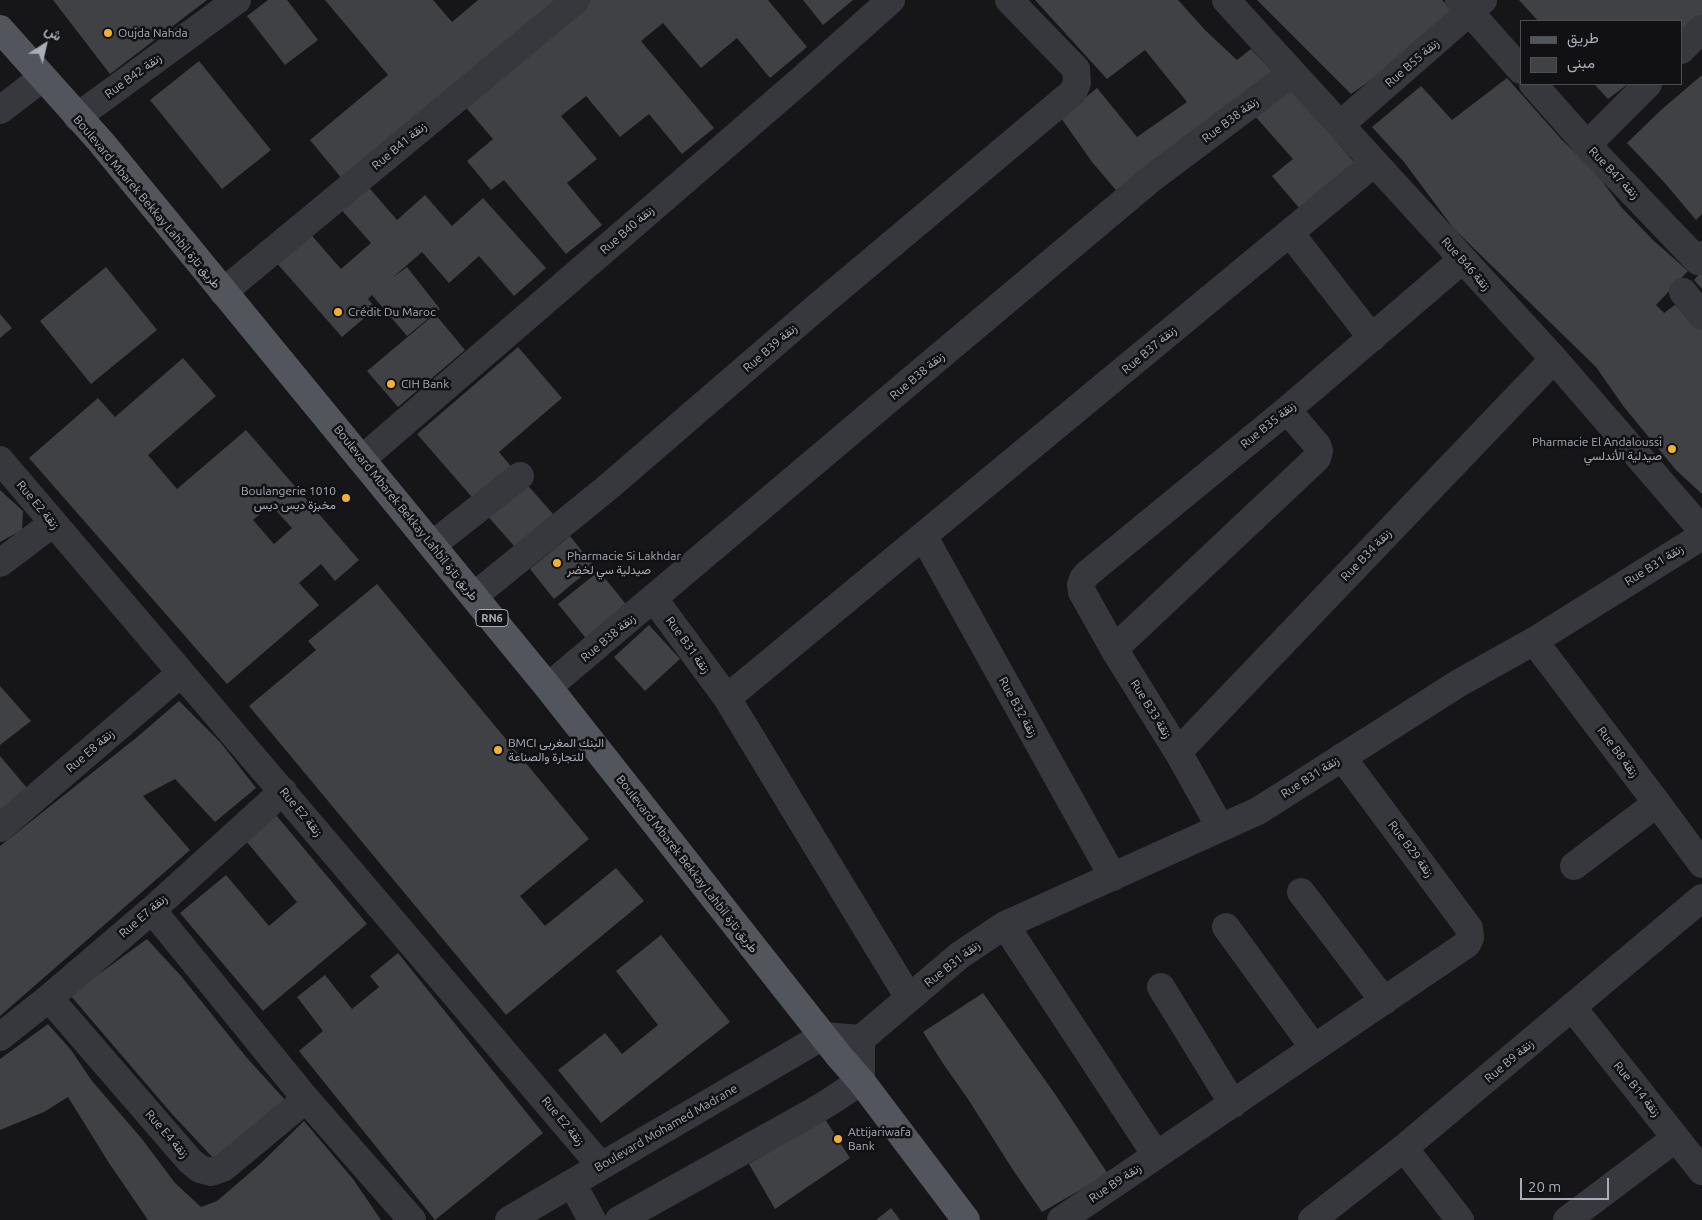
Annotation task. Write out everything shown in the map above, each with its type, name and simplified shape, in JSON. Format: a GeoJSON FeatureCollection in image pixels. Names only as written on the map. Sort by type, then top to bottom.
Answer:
{"type":"FeatureCollection","features":[{"type":"Feature","properties":{"kind":"main road","name":"Boulevard Mbarek Bekkay Lahbil طريق تازة"},"geometry":{"type":"LineString","coordinates":[[0,29],[101,142],[548,687],[823,1036],[861,1081],[966,1220]]}},
{"type":"Feature","properties":{"kind":"street","name":"Rue B42 زنقة"},"geometry":{"type":"LineString","coordinates":[[77,117],[237,0]]}},
{"type":"Feature","properties":{"kind":"street","name":"Rue B41 زنقة"},"geometry":{"type":"LineString","coordinates":[[223,292],[576,0]]}},
{"type":"Feature","properties":{"kind":"street","name":"Rue B40 زنقة"},"geometry":{"type":"LineString","coordinates":[[362,459],[891,0]]}},
{"type":"Feature","properties":{"kind":"street","name":"Rue B39 زنقة"},"geometry":{"type":"LineString","coordinates":[[474,596],[607,488],[809,314],[1073,92],[1077,83],[1076,69],[1009,0]]}},
{"type":"Feature","properties":{"kind":"street","name":"Rue B46 زنقة"},"geometry":{"type":"LineString","coordinates":[[1226,0],[1554,359],[1699,543]]}},
{"type":"Feature","properties":{"kind":"street"},"geometry":{"type":"LineString","coordinates":[[1470,4],[1520,69]]}},
{"type":"Feature","properties":{"kind":"street","name":"Rue B55 زنقة"},"geometry":{"type":"LineString","coordinates":[[1340,125],[1470,4]]}},
{"type":"Feature","properties":{"kind":"street"},"geometry":{"type":"LineString","coordinates":[[1682,49],[1702,29]]}},
{"type":"Feature","properties":{"kind":"street","name":"Rue B38 زنقة"},"geometry":{"type":"LineString","coordinates":[[548,687],[1152,178],[1292,73]]}},
{"type":"Feature","properties":{"kind":"street"},"geometry":{"type":"LineString","coordinates":[[0,110],[42,78]]}},
{"type":"Feature","properties":{"kind":"street","name":"Rue B47 زنقة"},"geometry":{"type":"LineString","coordinates":[[1534,85],[1587,145],[1700,258]]}},
{"type":"Feature","properties":{"kind":"street"},"geometry":{"type":"LineString","coordinates":[[1587,145],[1647,85]]}},
{"type":"Feature","properties":{"kind":"street","name":"Rue B37 زنقة"},"geometry":{"type":"LineString","coordinates":[[727,698],[1374,163]]}},
{"type":"Feature","properties":{"kind":"street"},"geometry":{"type":"LineString","coordinates":[[1290,233],[1372,338]]}},
{"type":"Feature","properties":{"kind":"street","name":"Rue B35 زنقة"},"geometry":{"type":"LineString","coordinates":[[1082,592],[1081,585],[1087,574],[1287,410],[1462,260]]}},
{"type":"Feature","properties":{"kind":"street"},"geometry":{"type":"LineString","coordinates":[[1683,292],[1702,316]]}},
{"type":"Feature","properties":{"kind":"street","name":"Rue B34 زنقة"},"geometry":{"type":"LineString","coordinates":[[1178,752],[1554,359]]}},
{"type":"Feature","properties":{"kind":"street"},"geometry":{"type":"LineString","coordinates":[[1114,649],[1317,458],[1319,451],[1317,445],[1287,410]]}},
{"type":"Feature","properties":{"kind":"street","name":"Rue E2 زنقة"},"geometry":{"type":"LineString","coordinates":[[0,460],[601,1166]]}},
{"type":"Feature","properties":{"kind":"street"},"geometry":{"type":"LineString","coordinates":[[432,545],[520,476]]}},
{"type":"Feature","properties":{"kind":"street"},"geometry":{"type":"LineString","coordinates":[[0,563],[53,523]]}},
{"type":"Feature","properties":{"kind":"street","name":"Rue B32 زنقة"},"geometry":{"type":"LineString","coordinates":[[924,537],[1112,877]]}},
{"type":"Feature","properties":{"kind":"street","name":"Rue B31 زنقة"},"geometry":{"type":"LineString","coordinates":[[861,1039],[960,955],[1005,925],[1258,810],[1459,683],[1534,641],[1699,543]]}},
{"type":"Feature","properties":{"kind":"street","name":"Rue B33 زنقة"},"geometry":{"type":"LineString","coordinates":[[1082,592],[1114,649],[1178,752],[1220,827]]}},
{"type":"Feature","properties":{"kind":"street","name":"Rue B31 زنقة"},"geometry":{"type":"LineString","coordinates":[[654,598],[727,698],[909,998]]}},
{"type":"Feature","properties":{"kind":"street","name":"Rue B8 زنقة"},"geometry":{"type":"LineString","coordinates":[[1534,641],[1702,864]]}},
{"type":"Feature","properties":{"kind":"street","name":"Rue E8 زنقة"},"geometry":{"type":"LineString","coordinates":[[0,828],[181,673]]}},
{"type":"Feature","properties":{"kind":"street","name":"Rue B29 زنقة"},"geometry":{"type":"LineString","coordinates":[[1342,757],[1469,928],[1470,938],[1467,944]]}},
{"type":"Feature","properties":{"kind":"street","name":"Rue E7 زنقة"},"geometry":{"type":"LineString","coordinates":[[0,1037],[152,910],[283,791]]}},
{"type":"Feature","properties":{"kind":"street"},"geometry":{"type":"LineString","coordinates":[[1574,866],[1657,803]]}},
{"type":"Feature","properties":{"kind":"street"},"geometry":{"type":"LineString","coordinates":[[1301,892],[1384,1001]]}},
{"type":"Feature","properties":{"kind":"street","name":"Rue B9 زنقة"},"geometry":{"type":"LineString","coordinates":[[1312,1220],[1404,1148],[1702,898]]}},
{"type":"Feature","properties":{"kind":"street"},"geometry":{"type":"LineString","coordinates":[[152,910],[306,1099],[412,1220]]}},
{"type":"Feature","properties":{"kind":"street"},"geometry":{"type":"LineString","coordinates":[[1005,925],[1156,1155]]}},
{"type":"Feature","properties":{"kind":"street"},"geometry":{"type":"LineString","coordinates":[[1226,927],[1314,1048]]}},
{"type":"Feature","properties":{"kind":"street","name":"Rue B9 زنقة"},"geometry":{"type":"LineString","coordinates":[[1061,1220],[1467,944]]}},
{"type":"Feature","properties":{"kind":"street"},"geometry":{"type":"LineString","coordinates":[[1161,986],[1232,1104]]}},
{"type":"Feature","properties":{"kind":"street","name":"Rue E4 زنقة"},"geometry":{"type":"LineString","coordinates":[[49,998],[190,1161],[200,1169],[211,1172],[223,1168],[306,1099]]}},
{"type":"Feature","properties":{"kind":"street","name":"Rue B14 زنقة"},"geometry":{"type":"LineString","coordinates":[[1572,1007],[1702,1171]]}},
{"type":"Feature","properties":{"kind":"street"},"geometry":{"type":"LineString","coordinates":[[619,1220],[824,1105],[861,1081],[861,1039],[823,1036]]}},
{"type":"Feature","properties":{"kind":"street","name":"Boulevard Mohamed Madrane"},"geometry":{"type":"LineString","coordinates":[[509,1220],[823,1036]]}},
{"type":"Feature","properties":{"kind":"street"},"geometry":{"type":"LineString","coordinates":[[1567,1220],[1676,1138]]}},
{"type":"Feature","properties":{"kind":"street"},"geometry":{"type":"LineString","coordinates":[[1404,1148],[1460,1220]]}},
{"type":"Feature","properties":{"kind":"street"},"geometry":{"type":"LineString","coordinates":[[572,1184],[592,1220]]}},
{"type":"Feature","properties":{"kind":"building"},"geometry":{"type":"Polygon","coordinates":[[[53,0],[207,0],[110,74],[53,0]]]}},
{"type":"Feature","properties":{"kind":"building"},"geometry":{"type":"Polygon","coordinates":[[[268,0],[287,0],[318,40],[285,65],[247,16],[268,0]]]}},
{"type":"Feature","properties":{"kind":"building"},"geometry":{"type":"Polygon","coordinates":[[[325,0],[433,0],[452,22],[478,0],[560,0],[343,180],[310,140],[388,75],[325,0]]]}},
{"type":"Feature","properties":{"kind":"building"},"geometry":{"type":"Polygon","coordinates":[[[587,0],[768,0],[807,47],[770,78],[737,38],[701,68],[663,23],[641,41],[714,128],[682,154],[649,114],[620,137],[586,96],[561,116],[597,159],[567,183],[602,225],[566,254],[504,180],[491,190],[467,161],[493,139],[462,103],[587,0]]]}},
{"type":"Feature","properties":{"kind":"building"},"geometry":{"type":"Polygon","coordinates":[[[803,0],[853,0],[823,25],[803,0]]]}},
{"type":"Feature","properties":{"kind":"building"},"geometry":{"type":"Polygon","coordinates":[[[1035,0],[1178,0],[1205,30],[1237,60],[1251,49],[1278,77],[1121,196],[1092,162],[1061,118],[1097,88],[1137,137],[1187,102],[1145,50],[1107,79],[1035,0]]]}},
{"type":"Feature","properties":{"kind":"building"},"geometry":{"type":"Polygon","coordinates":[[[1257,0],[1442,0],[1454,11],[1401,59],[1351,94],[1257,0]]]}},
{"type":"Feature","properties":{"kind":"building"},"geometry":{"type":"Polygon","coordinates":[[[1519,0],[1702,0],[1702,24],[1682,43],[1682,20],[1537,20],[1519,0]]]}},
{"type":"Feature","properties":{"kind":"building"},"geometry":{"type":"Polygon","coordinates":[[[199,61],[271,150],[222,189],[150,100],[199,61]]]}},
{"type":"Feature","properties":{"kind":"building"},"geometry":{"type":"Polygon","coordinates":[[[1702,75],[1702,214],[1696,220],[1664,182],[1627,143],[1661,110],[1702,75]]]}},
{"type":"Feature","properties":{"kind":"building"},"geometry":{"type":"Polygon","coordinates":[[[1507,78],[1562,140],[1593,169],[1622,208],[1654,241],[1688,271],[1656,305],[1664,313],[1675,305],[1702,330],[1702,494],[1676,470],[1624,407],[1596,367],[1454,229],[1404,162],[1372,127],[1421,86],[1452,120],[1507,78]]]}},
{"type":"Feature","properties":{"kind":"building"},"geometry":{"type":"Polygon","coordinates":[[[1595,85],[1627,85],[1608,99],[1595,85]]]}},
{"type":"Feature","properties":{"kind":"building"},"geometry":{"type":"Polygon","coordinates":[[[1291,88],[1355,163],[1300,209],[1272,176],[1293,159],[1254,115],[1291,88]]]}},
{"type":"Feature","properties":{"kind":"building"},"geometry":{"type":"Polygon","coordinates":[[[365,183],[397,220],[425,195],[452,226],[483,198],[546,268],[514,296],[479,256],[449,283],[422,252],[392,278],[407,267],[440,309],[407,336],[372,295],[368,299],[376,308],[342,337],[274,260],[307,230],[341,269],[371,243],[338,206],[365,183]]]}},
{"type":"Feature","properties":{"kind":"building"},"geometry":{"type":"Polygon","coordinates":[[[106,267],[157,330],[91,384],[40,321],[106,267]]]}},
{"type":"Feature","properties":{"kind":"building"},"geometry":{"type":"Polygon","coordinates":[[[1702,271],[1702,289],[1694,280],[1702,271]]]}},
{"type":"Feature","properties":{"kind":"building"},"geometry":{"type":"Polygon","coordinates":[[[0,314],[12,328],[0,338],[0,314]]]}},
{"type":"Feature","properties":{"kind":"building"},"geometry":{"type":"Polygon","coordinates":[[[435,314],[465,350],[398,407],[367,371],[435,314]]]}},
{"type":"Feature","properties":{"kind":"building"},"geometry":{"type":"Polygon","coordinates":[[[518,347],[562,398],[499,452],[514,470],[477,503],[417,434],[518,347]]]}},
{"type":"Feature","properties":{"kind":"building"},"geometry":{"type":"Polygon","coordinates":[[[183,358],[216,396],[148,455],[177,489],[246,430],[359,560],[335,581],[321,564],[299,583],[319,605],[227,684],[29,458],[98,398],[115,417],[183,358]],[[271,505],[253,520],[274,544],[292,528],[271,505]]]}},
{"type":"Feature","properties":{"kind":"building"},"geometry":{"type":"Polygon","coordinates":[[[523,480],[553,514],[515,547],[485,513],[523,480]]]}},
{"type":"Feature","properties":{"kind":"building"},"geometry":{"type":"Polygon","coordinates":[[[0,490],[23,511],[22,530],[0,542],[0,490]]]}},
{"type":"Feature","properties":{"kind":"building"},"geometry":{"type":"Polygon","coordinates":[[[570,536],[594,566],[554,599],[530,569],[570,536]]]}},
{"type":"Feature","properties":{"kind":"building"},"geometry":{"type":"Polygon","coordinates":[[[599,571],[634,614],[593,647],[558,604],[599,571]]]}},
{"type":"Feature","properties":{"kind":"building"},"geometry":{"type":"Polygon","coordinates":[[[377,584],[589,839],[520,896],[545,926],[616,868],[644,901],[506,1015],[249,706],[316,650],[308,641],[377,584]]]}},
{"type":"Feature","properties":{"kind":"building"},"geometry":{"type":"Polygon","coordinates":[[[649,625],[680,659],[645,691],[614,657],[649,625]]]}},
{"type":"Feature","properties":{"kind":"building"},"geometry":{"type":"Polygon","coordinates":[[[0,686],[31,721],[0,745],[0,686]]]}},
{"type":"Feature","properties":{"kind":"building"},"geometry":{"type":"Polygon","coordinates":[[[179,701],[221,743],[256,788],[215,822],[175,779],[143,796],[190,850],[0,1016],[0,846],[136,738],[179,701]]]}},
{"type":"Feature","properties":{"kind":"building"},"geometry":{"type":"Polygon","coordinates":[[[0,756],[27,788],[0,811],[0,756]]]}},
{"type":"Feature","properties":{"kind":"building"},"geometry":{"type":"Polygon","coordinates":[[[276,815],[367,924],[263,1011],[180,913],[226,875],[269,926],[297,902],[246,841],[276,815]]]}},
{"type":"Feature","properties":{"kind":"building"},"geometry":{"type":"Polygon","coordinates":[[[661,935],[730,1022],[601,1123],[558,1070],[605,1033],[622,1054],[658,1025],[616,971],[661,935]]]}},
{"type":"Feature","properties":{"kind":"building"},"geometry":{"type":"Polygon","coordinates":[[[147,939],[181,976],[247,1058],[287,1102],[216,1161],[172,1114],[70,995],[147,939]]]}},
{"type":"Feature","properties":{"kind":"building"},"geometry":{"type":"Polygon","coordinates":[[[398,953],[543,1133],[435,1220],[299,1051],[323,1031],[297,997],[325,975],[352,1009],[379,987],[370,976],[398,953]]]}},
{"type":"Feature","properties":{"kind":"building"},"geometry":{"type":"Polygon","coordinates":[[[983,993],[1055,1094],[1108,1174],[1042,1212],[923,1032],[983,993]]]}},
{"type":"Feature","properties":{"kind":"building"},"geometry":{"type":"Polygon","coordinates":[[[48,1024],[71,1050],[92,1081],[142,1139],[175,1183],[201,1207],[217,1201],[260,1164],[304,1121],[353,1179],[381,1220],[148,1220],[109,1163],[68,1097],[44,1112],[0,1130],[0,1059],[48,1024]]]}},
{"type":"Feature","properties":{"kind":"building"},"geometry":{"type":"Polygon","coordinates":[[[825,1119],[850,1158],[775,1209],[749,1164],[825,1119]]]}},
{"type":"Feature","properties":{"kind":"building"},"geometry":{"type":"Polygon","coordinates":[[[891,1208],[900,1220],[876,1220],[891,1208]]]}},
{"type":"Feature","properties":{"kind":"place","name":"Oujda Nahda"},"geometry":{"type":"Point","coordinates":[108,33]}},
{"type":"Feature","properties":{"kind":"place","name":"Crédit Du Maroc"},"geometry":{"type":"Point","coordinates":[338,312]}},
{"type":"Feature","properties":{"kind":"place","name":"CIH Bank"},"geometry":{"type":"Point","coordinates":[391,384]}},
{"type":"Feature","properties":{"kind":"place","name":"Pharmacie El Andaloussi صيدلية الأندلسي"},"geometry":{"type":"Point","coordinates":[1672,449]}},
{"type":"Feature","properties":{"kind":"place","name":"Boulangerie 1010 مخبزة ديس ديس"},"geometry":{"type":"Point","coordinates":[346,498]}},
{"type":"Feature","properties":{"kind":"place","name":"Pharmacie Si Lakhdar صيدلية سي لخضر"},"geometry":{"type":"Point","coordinates":[557,563]}},
{"type":"Feature","properties":{"kind":"place","name":"BMCI البنك المغربي للتجارة والصناعة"},"geometry":{"type":"Point","coordinates":[498,750]}},
{"type":"Feature","properties":{"kind":"place","name":"Attijariwafa Bank"},"geometry":{"type":"Point","coordinates":[838,1139]}}]}
